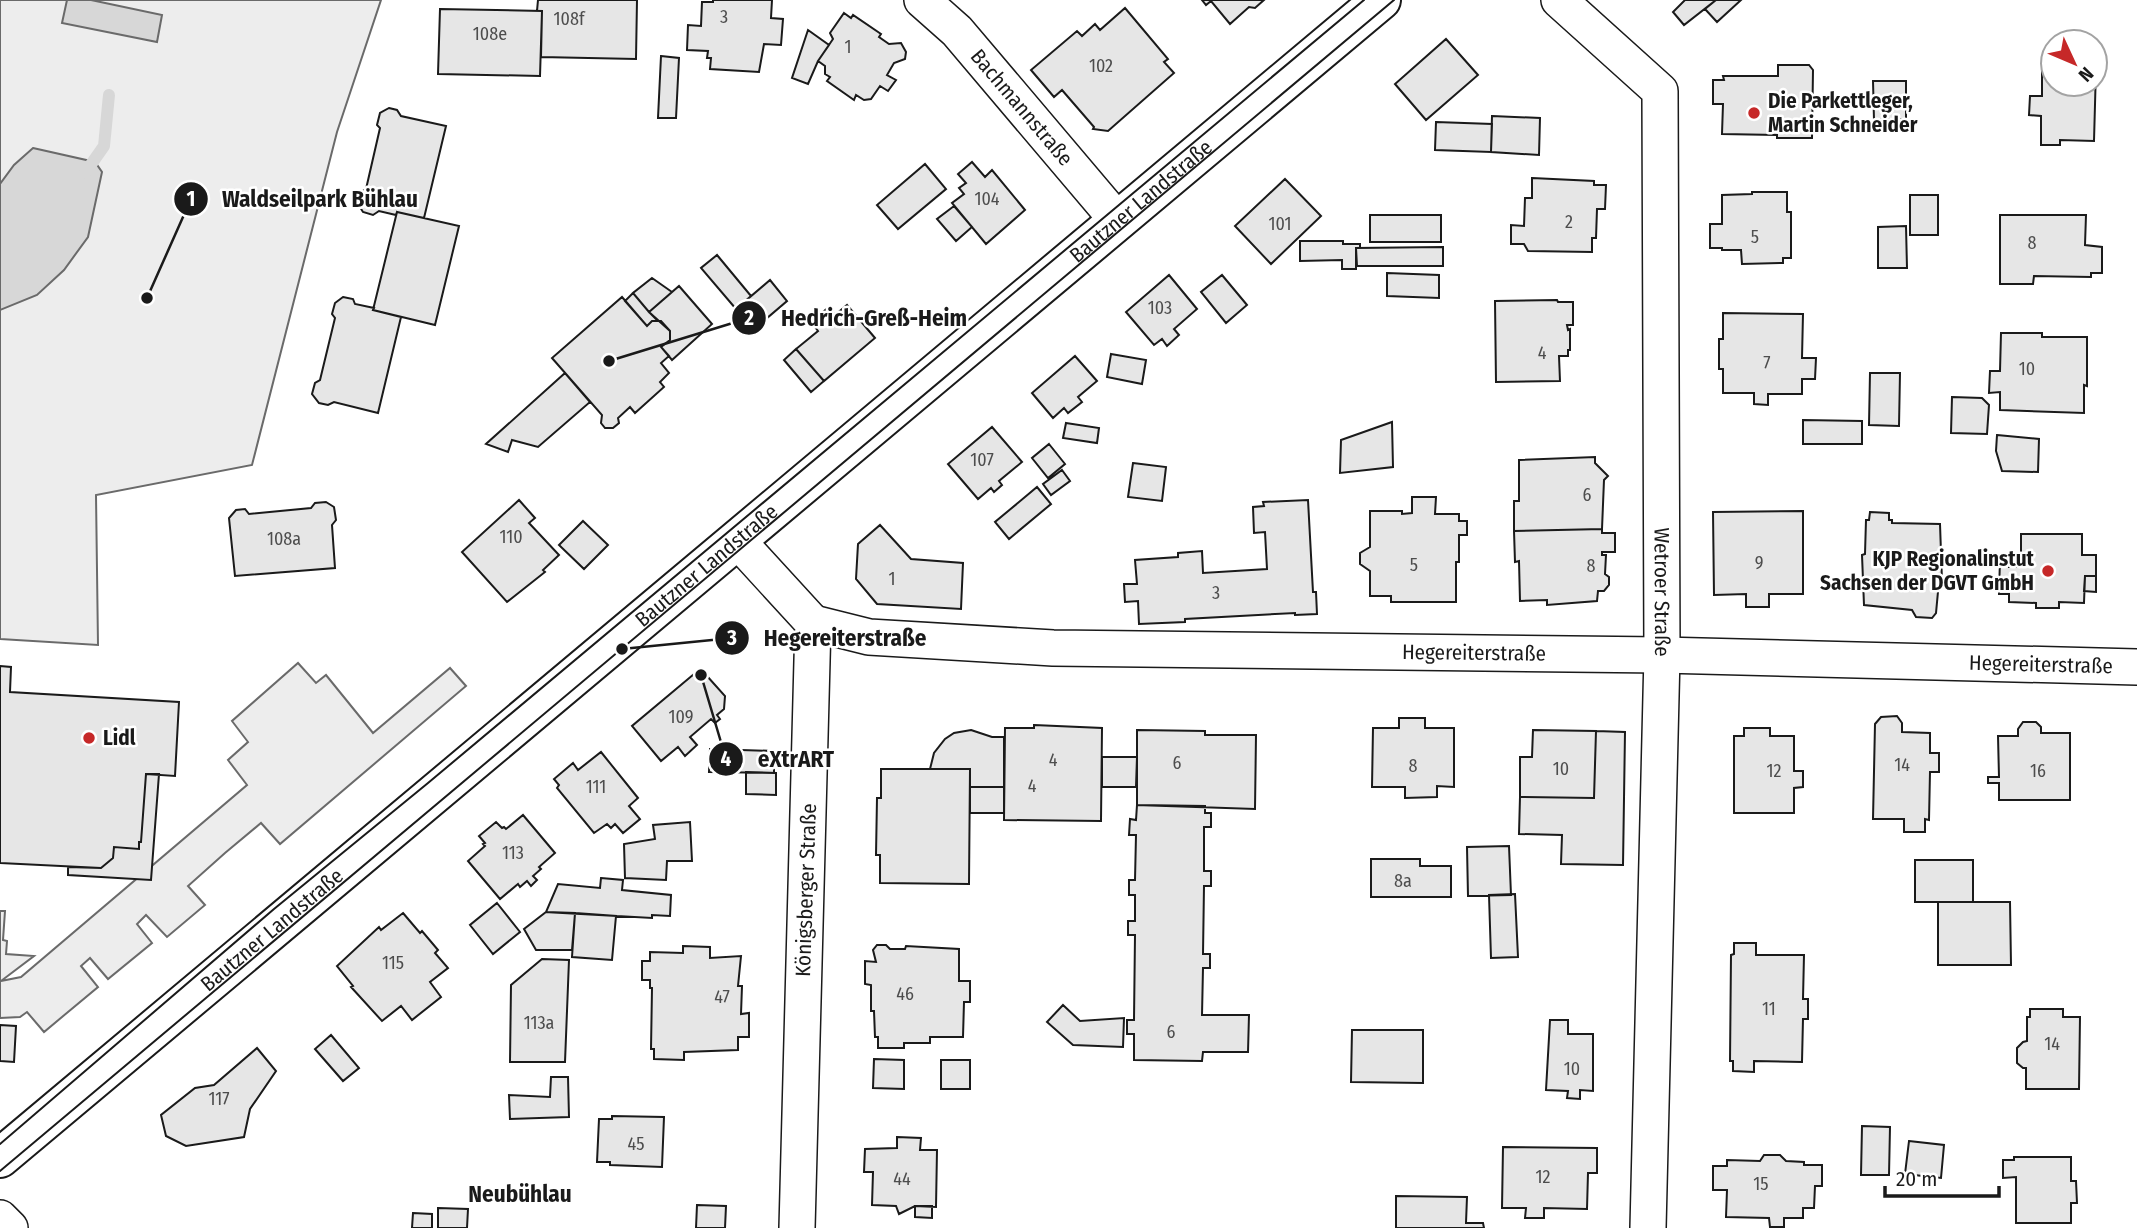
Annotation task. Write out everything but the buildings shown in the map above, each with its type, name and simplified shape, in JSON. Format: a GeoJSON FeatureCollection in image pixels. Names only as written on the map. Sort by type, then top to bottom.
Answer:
{"type":"FeatureCollection","features":[{"type":"Feature","properties":{"kind":"main road","name":"Bautzner Landstraße"},"geometry":{"type":"LineString","coordinates":[[0,1158],[1381,0]]}},
{"type":"Feature","properties":{"kind":"street","name":"Bachmannstraße"},"geometry":{"type":"LineString","coordinates":[[922,0],[957,31],[1118,221]]}},
{"type":"Feature","properties":{"kind":"street","name":"Wetroer Straße"},"geometry":{"type":"LineString","coordinates":[[1559,0],[1660,91],[1662,655],[1648,1228]]}},
{"type":"Feature","properties":{"kind":"street"},"geometry":{"type":"LineString","coordinates":[[737,540],[813,624]]}},
{"type":"Feature","properties":{"kind":"street","name":"Hegereiterstraße"},"geometry":{"type":"LineString","coordinates":[[813,624],[869,637],[1053,648],[1662,655],[2137,667]]}},
{"type":"Feature","properties":{"kind":"street","name":"Königsberger Straße"},"geometry":{"type":"LineString","coordinates":[[797,1228],[813,624]]}},
{"type":"Feature","properties":{"kind":"street"},"geometry":{"type":"LineString","coordinates":[[0,1217],[10,1228]]}},
{"type":"Feature","properties":{"kind":"shaded area"},"geometry":{"type":"Polygon","coordinates":[[[0,0],[381,0],[337,132],[252,465],[96,495],[98,645],[0,639],[0,0]]]}},
{"type":"Feature","properties":{"kind":"shaded area"},"geometry":{"type":"Polygon","coordinates":[[[67,0],[91,0],[162,15],[157,42],[62,23],[67,0]]]}},
{"type":"Feature","properties":{"kind":"shaded area"},"geometry":{"type":"Polygon","coordinates":[[[33,148],[95,162],[102,172],[88,237],[64,270],[37,295],[0,310],[0,184],[14,165],[33,148]]]}},
{"type":"Feature","properties":{"kind":"shaded area"},"geometry":{"type":"Polygon","coordinates":[[[298,663],[316,683],[326,675],[373,733],[450,668],[466,686],[280,844],[261,823],[225,853],[188,886],[205,905],[167,937],[146,915],[137,924],[152,943],[108,979],[90,958],[81,966],[98,987],[44,1032],[27,1012],[20,1017],[0,1018],[0,911],[5,911],[3,940],[7,941],[6,954],[34,956],[1,981],[21,977],[247,785],[228,760],[248,742],[232,721],[298,663]]]}},
{"type":"Feature","properties":{"kind":"waterway"},"geometry":{"type":"LineString","coordinates":[[85,173],[104,146],[109,95]]}},
{"type":"Feature","properties":{"kind":"tram line"},"geometry":{"type":"LineString","coordinates":[[0,1144],[274,909],[1364,0]]}},
{"type":"Feature","properties":{"kind":"tram line"},"geometry":{"type":"LineString","coordinates":[[0,1171],[1394,0]]}},
{"type":"Feature","properties":{"kind":"place","name":"Die Parkettleger, Martin Schneider"},"geometry":{"type":"Point","coordinates":[1754,113]}},
{"type":"Feature","properties":{"kind":"place","name":"Waldseilpark Bühlau"},"geometry":{"type":"Point","coordinates":[147,298]}},
{"type":"Feature","properties":{"kind":"place","name":"Hedrich-Greß-Heim"},"geometry":{"type":"Point","coordinates":[609,361]}},
{"type":"Feature","properties":{"kind":"place","name":"KJP Regionalinstut Sachsen der DGVT GmbH"},"geometry":{"type":"Point","coordinates":[2048,571]}},
{"type":"Feature","properties":{"kind":"place","name":"Hegereiterstraße"},"geometry":{"type":"Point","coordinates":[622,649]}},
{"type":"Feature","properties":{"kind":"place","name":"eXtrART"},"geometry":{"type":"Point","coordinates":[701,675]}},
{"type":"Feature","properties":{"kind":"place","name":"Lidl"},"geometry":{"type":"Point","coordinates":[89,738]}},
{"type":"Feature","properties":{"kind":"district","name":"Neubühlau"},"geometry":{"type":"Point","coordinates":[520,1194]}}]}
